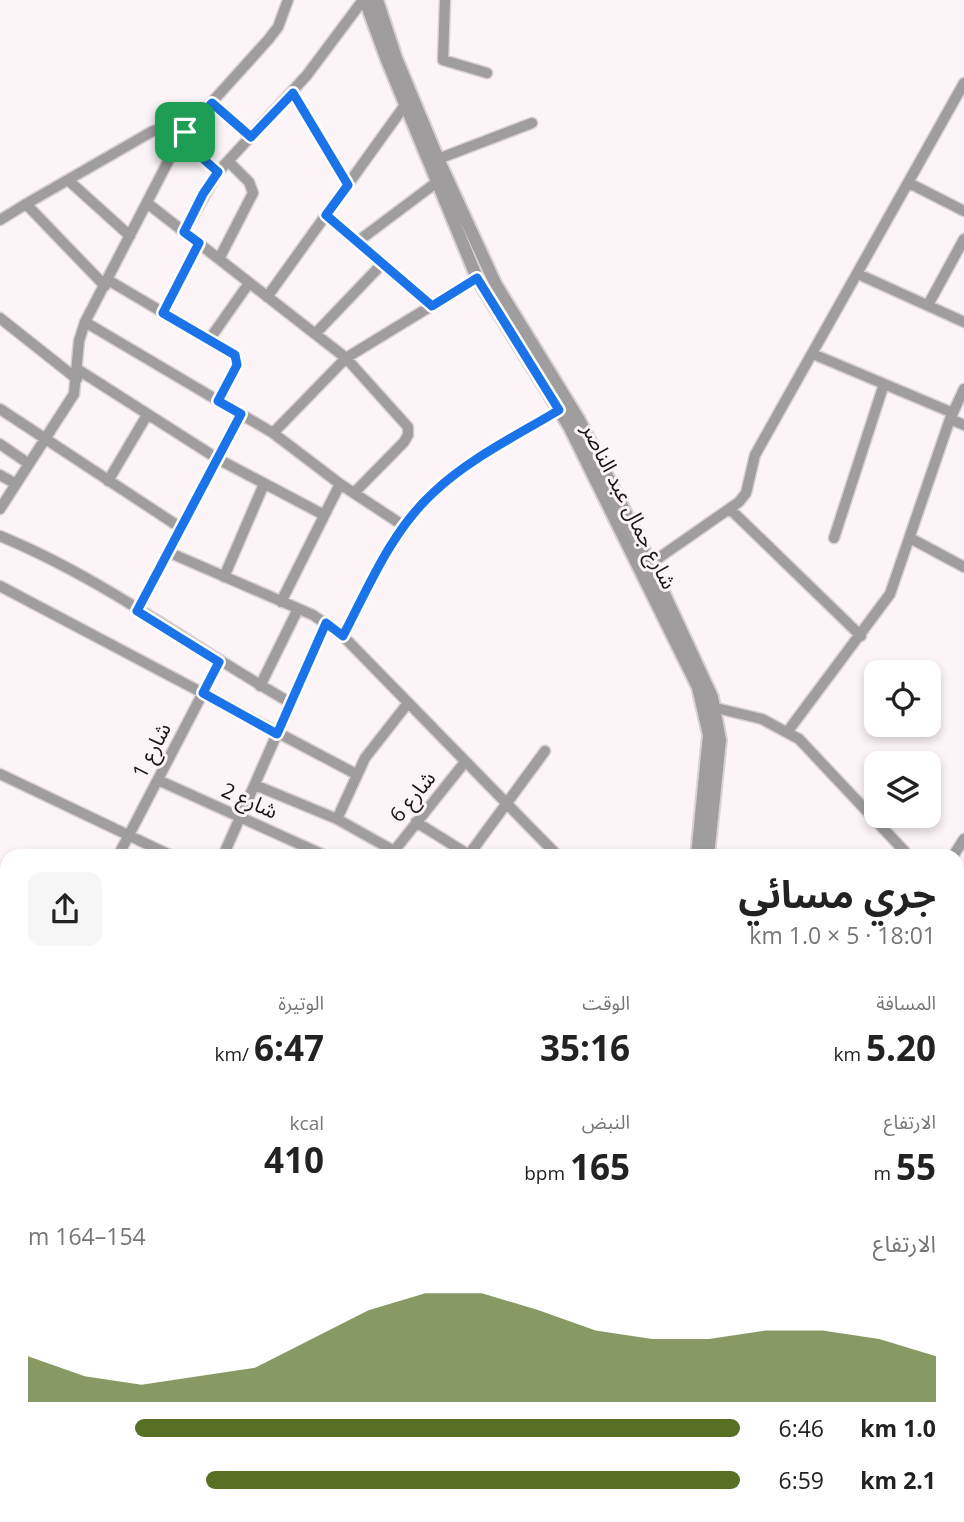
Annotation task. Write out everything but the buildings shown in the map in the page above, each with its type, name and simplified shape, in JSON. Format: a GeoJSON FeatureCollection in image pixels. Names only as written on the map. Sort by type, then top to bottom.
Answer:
{"type":"FeatureCollection","features":[{"type":"Feature","properties":{"kind":"street"},"geometry":{"type":"LineString","coordinates":[[1,507],[74,394],[79,341],[85,322],[183,135],[268,40],[283,16],[288,0]]}},
{"type":"Feature","properties":{"kind":"street"},"geometry":{"type":"LineString","coordinates":[[184,232],[203,194],[218,172],[293,93],[364,0]]}},
{"type":"Feature","properties":{"kind":"street","name":"شارع جمال عبد الناصر"},"geometry":{"type":"LineString","coordinates":[[364,0],[477,278],[559,410],[634,542],[650,564],[716,708],[719,756],[709,849]]}},
{"type":"Feature","properties":{"kind":"street","name":"شارع جمال عبد الناصر"},"geometry":{"type":"LineString","coordinates":[[377,0],[396,58],[438,159],[496,285],[573,409],[698,687],[705,711],[708,752],[699,849]]}},
{"type":"Feature","properties":{"kind":"street"},"geometry":{"type":"LineString","coordinates":[[445,0],[443,61],[487,73]]}},
{"type":"Feature","properties":{"kind":"street"},"geometry":{"type":"LineString","coordinates":[[650,564],[731,510],[746,493],[755,455],[963,89]]}},
{"type":"Feature","properties":{"kind":"street"},"geometry":{"type":"LineString","coordinates":[[293,93],[348,185]]}},
{"type":"Feature","properties":{"kind":"street"},"geometry":{"type":"LineString","coordinates":[[212,103],[251,137]]}},
{"type":"Feature","properties":{"kind":"street"},"geometry":{"type":"LineString","coordinates":[[267,297],[405,105]]}},
{"type":"Feature","properties":{"kind":"street"},"geometry":{"type":"LineString","coordinates":[[438,159],[532,123]]}},
{"type":"Feature","properties":{"kind":"street"},"geometry":{"type":"LineString","coordinates":[[0,220],[159,129],[183,135],[218,172]]}},
{"type":"Feature","properties":{"kind":"street"},"geometry":{"type":"LineString","coordinates":[[219,259],[253,190],[228,160]]}},
{"type":"Feature","properties":{"kind":"street"},"geometry":{"type":"LineString","coordinates":[[68,180],[130,236]]}},
{"type":"Feature","properties":{"kind":"street"},"geometry":{"type":"LineString","coordinates":[[357,242],[437,182]]}},
{"type":"Feature","properties":{"kind":"street"},"geometry":{"type":"LineString","coordinates":[[909,183],[964,211]]}},
{"type":"Feature","properties":{"kind":"street"},"geometry":{"type":"LineString","coordinates":[[147,202],[346,358],[408,427],[408,435],[354,493]]}},
{"type":"Feature","properties":{"kind":"street"},"geometry":{"type":"LineString","coordinates":[[26,204],[106,283],[231,352],[238,362],[218,401]]}},
{"type":"Feature","properties":{"kind":"street"},"geometry":{"type":"LineString","coordinates":[[326,215],[432,306]]}},
{"type":"Feature","properties":{"kind":"street"},"geometry":{"type":"LineString","coordinates":[[928,305],[964,239]]}},
{"type":"Feature","properties":{"kind":"street"},"geometry":{"type":"LineString","coordinates":[[163,313],[199,243]]}},
{"type":"Feature","properties":{"kind":"street"},"geometry":{"type":"LineString","coordinates":[[315,334],[382,264]]}},
{"type":"Feature","properties":{"kind":"street"},"geometry":{"type":"LineString","coordinates":[[858,274],[964,321]]}},
{"type":"Feature","properties":{"kind":"street"},"geometry":{"type":"LineString","coordinates":[[274,433],[346,358],[477,278]]}},
{"type":"Feature","properties":{"kind":"street"},"geometry":{"type":"LineString","coordinates":[[209,340],[249,283]]}},
{"type":"Feature","properties":{"kind":"street"},"geometry":{"type":"LineString","coordinates":[[0,318],[77,374],[218,459],[324,514]]}},
{"type":"Feature","properties":{"kind":"street"},"geometry":{"type":"LineString","coordinates":[[85,322],[274,433],[340,484],[404,526]]}},
{"type":"Feature","properties":{"kind":"street"},"geometry":{"type":"LineString","coordinates":[[813,354],[884,384],[952,416],[964,425]]}},
{"type":"Feature","properties":{"kind":"street"},"geometry":{"type":"LineString","coordinates":[[834,538],[884,384]]}},
{"type":"Feature","properties":{"kind":"street"},"geometry":{"type":"LineString","coordinates":[[788,731],[890,594],[952,416],[964,389]]}},
{"type":"Feature","properties":{"kind":"street"},"geometry":{"type":"LineString","coordinates":[[0,409],[181,528]]}},
{"type":"Feature","properties":{"kind":"street"},"geometry":{"type":"LineString","coordinates":[[343,636],[404,526],[434,492],[453,476],[559,410]]}},
{"type":"Feature","properties":{"kind":"street"},"geometry":{"type":"LineString","coordinates":[[137,611],[241,414]]}},
{"type":"Feature","properties":{"kind":"street"},"geometry":{"type":"LineString","coordinates":[[108,481],[147,415]]}},
{"type":"Feature","properties":{"kind":"street"},"geometry":{"type":"LineString","coordinates":[[0,444],[29,464]]}},
{"type":"Feature","properties":{"kind":"street"},"geometry":{"type":"LineString","coordinates":[[0,475],[16,484]]}},
{"type":"Feature","properties":{"kind":"street"},"geometry":{"type":"LineString","coordinates":[[223,577],[264,484]]}},
{"type":"Feature","properties":{"kind":"street"},"geometry":{"type":"LineString","coordinates":[[281,602],[340,484]]}},
{"type":"Feature","properties":{"kind":"street"},"geometry":{"type":"LineString","coordinates":[[731,510],[861,636]]}},
{"type":"Feature","properties":{"kind":"street"},"geometry":{"type":"LineString","coordinates":[[0,536],[65,564],[219,662],[291,704]]}},
{"type":"Feature","properties":{"kind":"street"},"geometry":{"type":"LineString","coordinates":[[910,538],[964,567]]}},
{"type":"Feature","properties":{"kind":"street"},"geometry":{"type":"LineString","coordinates":[[168,552],[298,609],[326,623],[343,636],[551,849]]}},
{"type":"Feature","properties":{"kind":"street"},"geometry":{"type":"LineString","coordinates":[[0,586],[356,774]]}},
{"type":"Feature","properties":{"kind":"street"},"geometry":{"type":"LineString","coordinates":[[260,686],[298,609]]}},
{"type":"Feature","properties":{"kind":"street"},"geometry":{"type":"LineString","coordinates":[[226,849],[326,623]]}},
{"type":"Feature","properties":{"kind":"street","name":"شارع 1"},"geometry":{"type":"LineString","coordinates":[[122,849],[219,662]]}},
{"type":"Feature","properties":{"kind":"street"},"geometry":{"type":"LineString","coordinates":[[337,819],[356,774],[375,742],[408,703]]}},
{"type":"Feature","properties":{"kind":"street"},"geometry":{"type":"LineString","coordinates":[[716,708],[762,719],[788,731],[810,748],[903,849]]}},
{"type":"Feature","properties":{"kind":"street"},"geometry":{"type":"LineString","coordinates":[[472,849],[545,751]]}},
{"type":"Feature","properties":{"kind":"street","name":"شارع 6"},"geometry":{"type":"LineString","coordinates":[[399,849],[416,822],[465,762]]}},
{"type":"Feature","properties":{"kind":"street"},"geometry":{"type":"LineString","coordinates":[[0,774],[156,849]]}},
{"type":"Feature","properties":{"kind":"street","name":"شارع 2"},"geometry":{"type":"LineString","coordinates":[[158,780],[311,849]]}},
{"type":"Feature","properties":{"kind":"street"},"geometry":{"type":"LineString","coordinates":[[255,785],[337,819],[388,849]]}},
{"type":"Feature","properties":{"kind":"street"},"geometry":{"type":"LineString","coordinates":[[416,822],[459,849]]}},
{"type":"Feature","properties":{"kind":"route"},"geometry":{"type":"LineString","coordinates":[[293,93],[348,185],[326,215],[432,306],[477,278],[491,305],[559,410],[453,476],[418,509],[391,546],[343,636],[326,623],[277,734],[203,693],[219,662],[137,611],[241,414],[218,401],[237,365],[235,355],[163,313],[199,243],[184,232],[203,194],[218,172],[181,139],[185,132],[212,103],[251,137],[293,93]]}}]}
